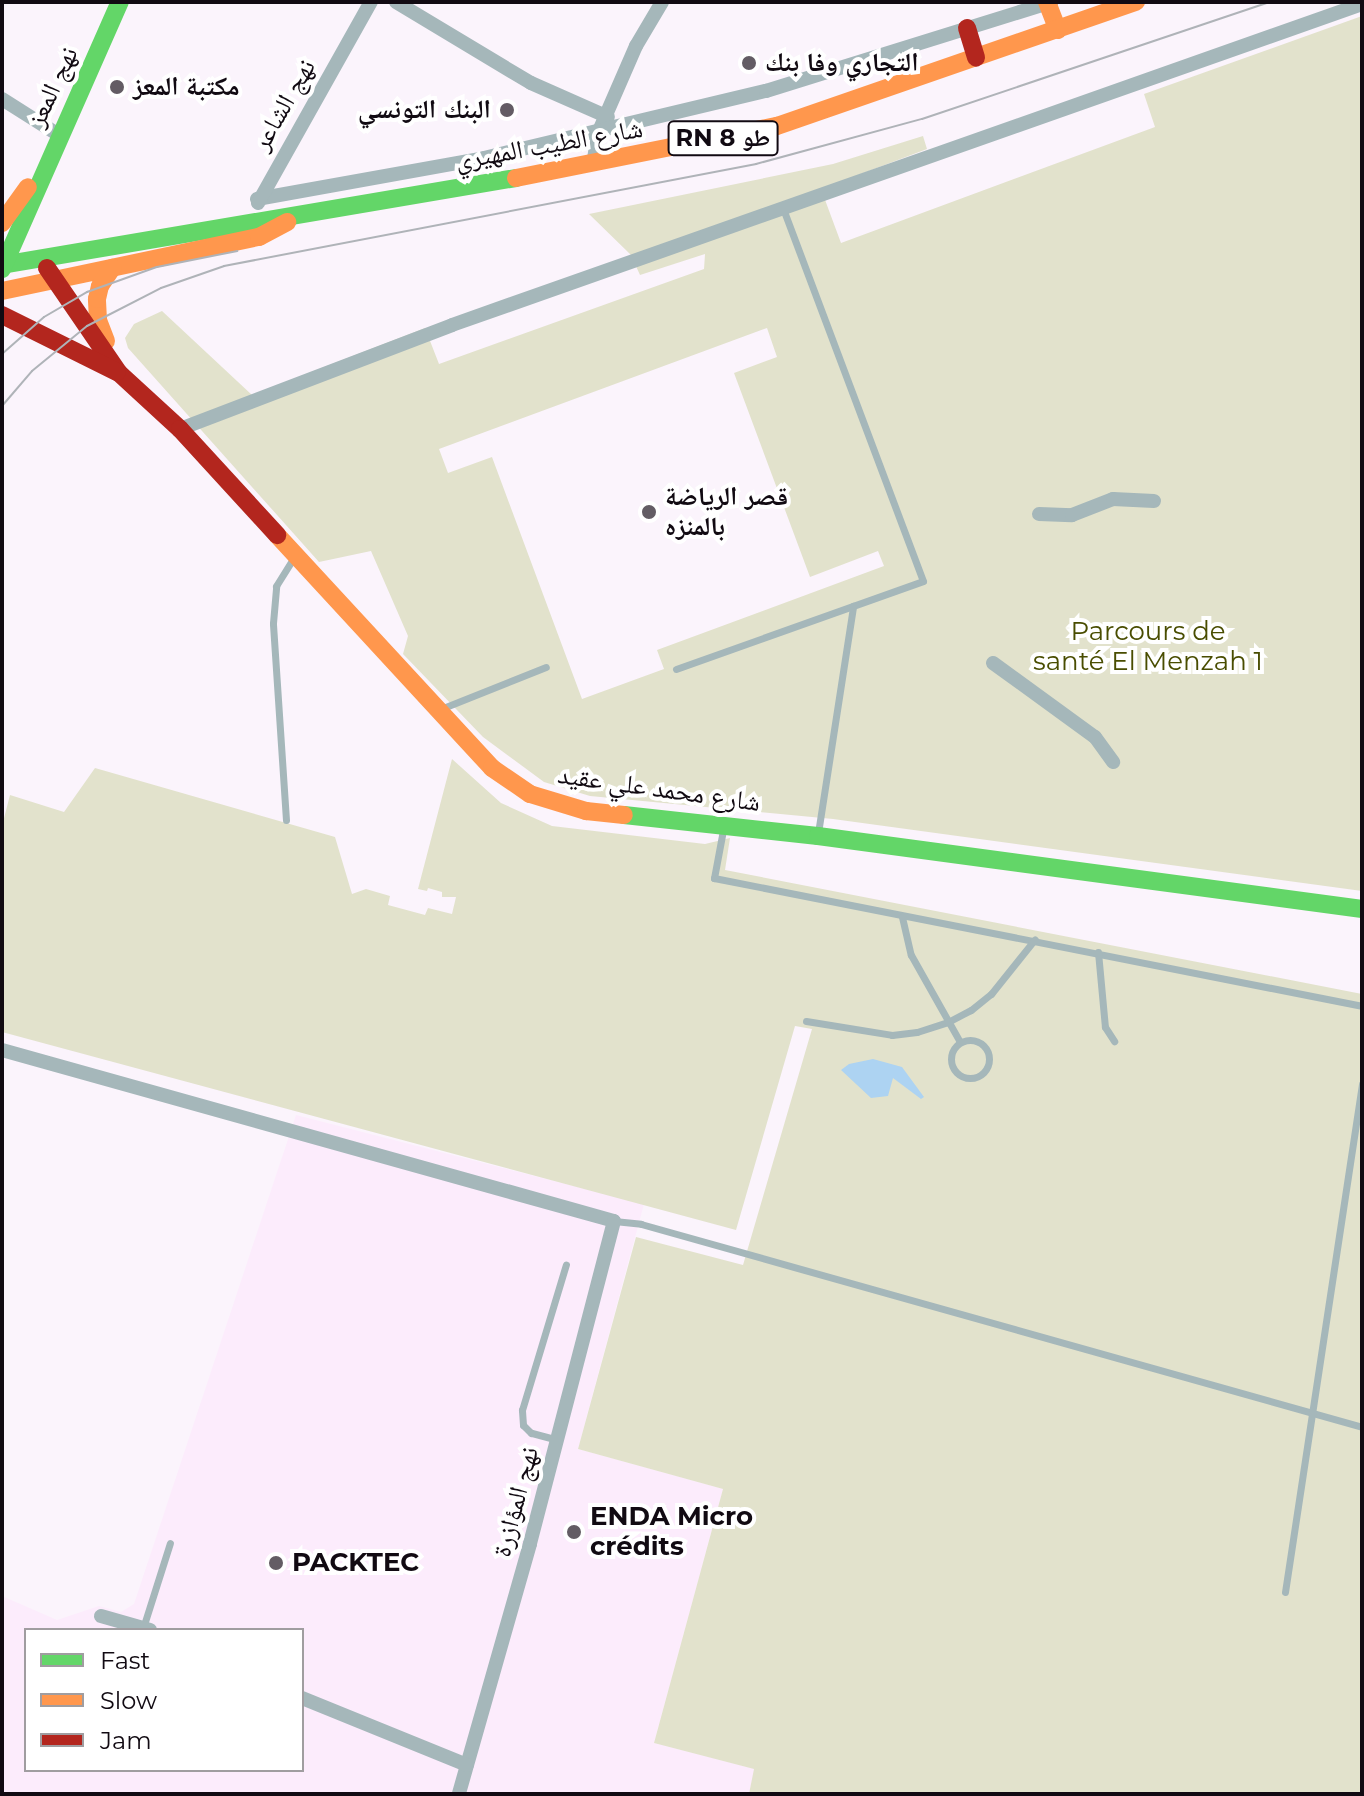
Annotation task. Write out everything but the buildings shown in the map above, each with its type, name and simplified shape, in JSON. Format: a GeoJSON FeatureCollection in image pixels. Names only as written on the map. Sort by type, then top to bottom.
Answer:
{"type":"FeatureCollection","features":[{"type":"Feature","properties":{"kind":"street","name":"نهج المعز"},"geometry":{"type":"LineString","coordinates":[[3,267],[120,2]]}},
{"type":"Feature","properties":{"kind":"street","name":"نهج الشاعر"},"geometry":{"type":"LineString","coordinates":[[257,199],[371,2]]}},
{"type":"Feature","properties":{"kind":"street"},"geometry":{"type":"LineString","coordinates":[[396,2],[531,83],[608,117]]}},
{"type":"Feature","properties":{"kind":"street"},"geometry":{"type":"LineString","coordinates":[[593,164],[599,131],[608,117],[636,46],[662,2]]}},
{"type":"Feature","properties":{"kind":"street"},"geometry":{"type":"LineString","coordinates":[[2,291],[112,268],[259,228],[257,199],[484,158],[766,91],[972,20],[1049,2],[1058,30]]}},
{"type":"Feature","properties":{"kind":"street","name":"شارع الطيب المهيري"},"geometry":{"type":"LineString","coordinates":[[3,267],[40,258],[259,228],[295,218],[593,164],[777,126],[1136,2]]}},
{"type":"Feature","properties":{"kind":"street"},"geometry":{"type":"LineString","coordinates":[[180,429],[452,325],[784,211],[1362,4]]}},
{"type":"Feature","properties":{"kind":"street"},"geometry":{"type":"LineString","coordinates":[[972,20],[976,58]]}},
{"type":"Feature","properties":{"kind":"street"},"geometry":{"type":"LineString","coordinates":[[2,99],[56,142]]}},
{"type":"Feature","properties":{"kind":"street","name":"نهج المعز"},"geometry":{"type":"LineString","coordinates":[[2,223],[56,142]]}},
{"type":"Feature","properties":{"kind":"street","name":"شارع محمد علي عقيد"},"geometry":{"type":"LineString","coordinates":[[40,258],[124,378],[180,429],[492,768],[515,785],[549,803],[586,811],[818,836],[1362,909]]}},
{"type":"Feature","properties":{"kind":"street"},"geometry":{"type":"LineString","coordinates":[[112,268],[100,286],[98,320],[124,378]]}},
{"type":"Feature","properties":{"kind":"street"},"geometry":{"type":"LineString","coordinates":[[2,315],[124,378]]}},
{"type":"Feature","properties":{"kind":"street"},"geometry":{"type":"LineString","coordinates":[[1039,514],[1072,515],[1113,499],[1154,501]]}},
{"type":"Feature","properties":{"kind":"street"},"geometry":{"type":"LineString","coordinates":[[993,663],[1095,737],[1113,762]]}},
{"type":"Feature","properties":{"kind":"street"},"geometry":{"type":"LineString","coordinates":[[2,1050],[614,1221]]}},
{"type":"Feature","properties":{"kind":"street","name":"نهج المؤازرة"},"geometry":{"type":"LineString","coordinates":[[459,1794],[558,1440],[614,1221]]}},
{"type":"Feature","properties":{"kind":"street"},"geometry":{"type":"LineString","coordinates":[[101,1616],[143,1628]]}},
{"type":"Feature","properties":{"kind":"street"},"geometry":{"type":"LineString","coordinates":[[304,1699],[467,1765]]}},
{"type":"Feature","properties":{"kind":"lane"},"geometry":{"type":"LineString","coordinates":[[676,669],[923,581],[784,211]]}},
{"type":"Feature","properties":{"kind":"lane"},"geometry":{"type":"LineString","coordinates":[[286,820],[273,623],[276,586],[296,555]]}},
{"type":"Feature","properties":{"kind":"lane"},"geometry":{"type":"LineString","coordinates":[[818,836],[853,606]]}},
{"type":"Feature","properties":{"kind":"lane"},"geometry":{"type":"LineString","coordinates":[[436,710],[546,667]]}},
{"type":"Feature","properties":{"kind":"lane"},"geometry":{"type":"LineString","coordinates":[[724,825],[714,878],[1362,1006]]}},
{"type":"Feature","properties":{"kind":"lane"},"geometry":{"type":"LineString","coordinates":[[902,917],[904,939],[911,955],[960,1042]]}},
{"type":"Feature","properties":{"kind":"lane"},"geometry":{"type":"LineString","coordinates":[[806,1021],[892,1035],[917,1032],[948,1022],[971,1010],[991,994],[1035,939]]}},
{"type":"Feature","properties":{"kind":"lane"},"geometry":{"type":"LineString","coordinates":[[1098,952],[1105,1027],[1114,1041]]}},
{"type":"Feature","properties":{"kind":"lane"},"geometry":{"type":"LineString","coordinates":[[974,1040],[986,1049],[988,1063],[979,1075],[965,1077],[954,1068],[951,1054],[960,1042],[974,1040]]}},
{"type":"Feature","properties":{"kind":"lane"},"geometry":{"type":"LineString","coordinates":[[1285,1592],[1362,1084]]}},
{"type":"Feature","properties":{"kind":"lane"},"geometry":{"type":"LineString","coordinates":[[614,1221],[655,1228],[1362,1427]]}},
{"type":"Feature","properties":{"kind":"lane"},"geometry":{"type":"LineString","coordinates":[[558,1440],[531,1433],[523,1425],[522,1410],[566,1264]]}},
{"type":"Feature","properties":{"kind":"lane"},"geometry":{"type":"LineString","coordinates":[[146,1628],[170,1543]]}},
{"type":"Feature","properties":{"kind":"shaded area"},"geometry":{"type":"Polygon","coordinates":[[[296,1115],[644,1204],[578,1449],[723,1489],[654,1743],[755,1769],[749,1794],[2,1794],[2,1596],[57,1620],[99,1606],[121,1612],[134,1604],[296,1115]]]}},
{"type":"Feature","properties":{"kind":"green space","name":"Parcours de santé El Menzah 1"},"geometry":{"type":"Polygon","coordinates":[[[1362,16],[1362,891],[833,819],[590,796],[544,782],[483,737],[403,654],[408,636],[371,551],[319,562],[128,348],[125,338],[134,324],[162,311],[252,395],[425,328],[439,364],[704,269],[705,254],[640,275],[631,255],[589,214],[833,164],[923,136],[927,149],[821,189],[841,243],[1155,127],[1144,94],[1362,16]],[[767,328],[439,449],[448,473],[492,457],[582,699],[664,669],[657,650],[884,566],[878,551],[810,577],[734,373],[777,357],[767,328]]]}},
{"type":"Feature","properties":{"kind":"green space"},"geometry":{"type":"Polygon","coordinates":[[[452,759],[501,803],[552,826],[705,844],[730,838],[725,870],[1362,994],[1362,1794],[749,1794],[754,1769],[654,1743],[723,1489],[578,1449],[636,1237],[743,1265],[812,1029],[795,1026],[736,1230],[2,1032],[2,826],[10,795],[64,812],[95,768],[335,837],[352,894],[366,889],[390,896],[388,905],[425,915],[428,908],[452,914],[456,897],[442,897],[442,892],[428,888],[427,891],[418,889],[452,759]]]}},
{"type":"Feature","properties":{"kind":"water"},"geometry":{"type":"Polygon","coordinates":[[[873,1059],[902,1067],[924,1097],[921,1099],[893,1078],[888,1096],[871,1098],[841,1070],[849,1064],[873,1059]]]}},
{"type":"Feature","properties":{"kind":"tram line"},"geometry":{"type":"LineString","coordinates":[[2,406],[32,371],[87,326],[161,288],[224,266],[756,164],[922,119],[1269,2]]}},
{"type":"Feature","properties":{"kind":"tram line"},"geometry":{"type":"LineString","coordinates":[[2,354],[44,317],[87,292],[157,267],[237,251]]}},
{"type":"Feature","properties":{"kind":"traffic: fast"},"geometry":{"type":"LineString","coordinates":[[2,269],[120,2]]}},
{"type":"Feature","properties":{"kind":"traffic: fast"},"geometry":{"type":"LineString","coordinates":[[2,265],[516,178]]}},
{"type":"Feature","properties":{"kind":"traffic: fast"},"geometry":{"type":"LineString","coordinates":[[624,815],[818,836],[1362,909]]}},
{"type":"Feature","properties":{"kind":"traffic: slow"},"geometry":{"type":"LineString","coordinates":[[1047,2],[1058,30]]}},
{"type":"Feature","properties":{"kind":"traffic: slow"},"geometry":{"type":"LineString","coordinates":[[516,178],[777,126],[1136,2]]}},
{"type":"Feature","properties":{"kind":"traffic: slow"},"geometry":{"type":"LineString","coordinates":[[2,223],[28,187]]}},
{"type":"Feature","properties":{"kind":"traffic: slow"},"geometry":{"type":"LineString","coordinates":[[2,291],[259,237],[287,222]]}},
{"type":"Feature","properties":{"kind":"traffic: slow"},"geometry":{"type":"LineString","coordinates":[[106,341],[98,320],[97,299],[100,286],[112,268]]}},
{"type":"Feature","properties":{"kind":"traffic: slow"},"geometry":{"type":"LineString","coordinates":[[277,535],[492,768],[530,794],[586,811],[624,815]]}},
{"type":"Feature","properties":{"kind":"traffic: jam"},"geometry":{"type":"LineString","coordinates":[[967,28],[976,58]]}},
{"type":"Feature","properties":{"kind":"traffic: jam"},"geometry":{"type":"LineString","coordinates":[[47,268],[119,373],[180,429],[277,535]]}},
{"type":"Feature","properties":{"kind":"traffic: jam"},"geometry":{"type":"LineString","coordinates":[[2,315],[117,372]]}},
{"type":"Feature","properties":{"kind":"place","name":"التجاري وفا بنك"},"geometry":{"type":"Point","coordinates":[749,63]}},
{"type":"Feature","properties":{"kind":"place","name":"مكتبة المعز"},"geometry":{"type":"Point","coordinates":[117,87]}},
{"type":"Feature","properties":{"kind":"place","name":"البنك التونسي"},"geometry":{"type":"Point","coordinates":[507,110]}},
{"type":"Feature","properties":{"kind":"place","name":"قصر الرياضة بالمنزه"},"geometry":{"type":"Point","coordinates":[649,512]}},
{"type":"Feature","properties":{"kind":"place","name":"ENDA Micro crédits"},"geometry":{"type":"Point","coordinates":[574,1532]}},
{"type":"Feature","properties":{"kind":"place","name":"PACKTEC"},"geometry":{"type":"Point","coordinates":[276,1563]}}]}
